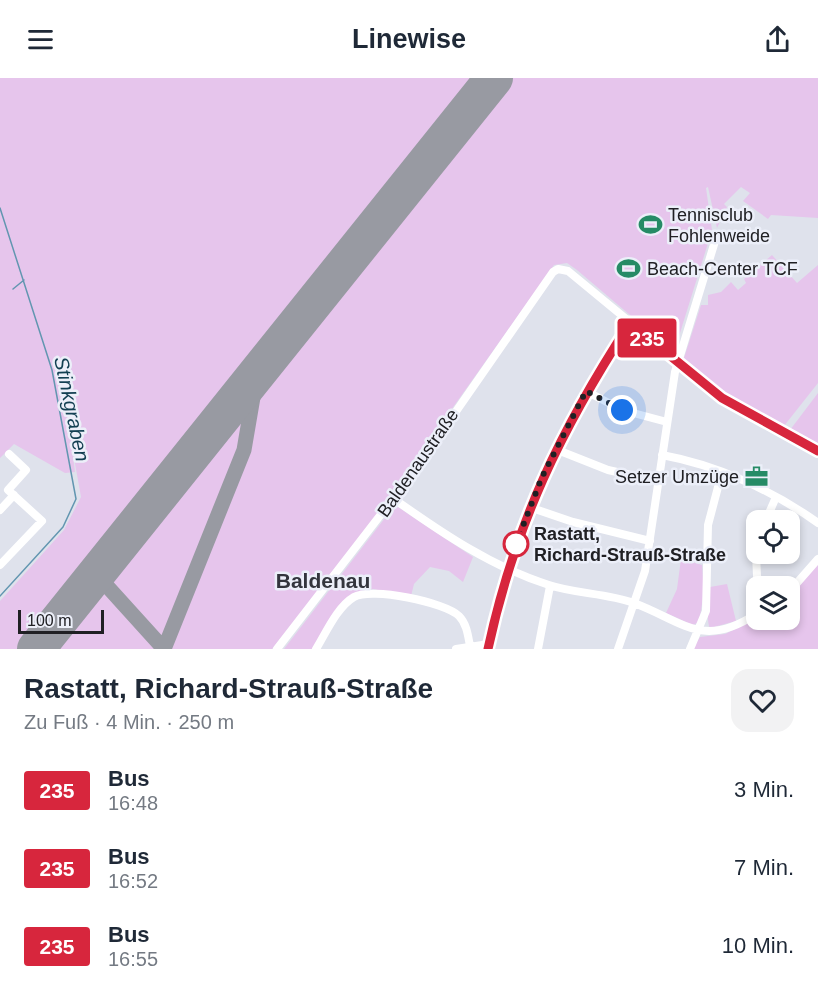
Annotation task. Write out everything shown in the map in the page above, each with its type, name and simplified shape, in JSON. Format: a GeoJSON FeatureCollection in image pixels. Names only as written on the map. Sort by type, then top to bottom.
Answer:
{"type":"FeatureCollection","features":[{"type":"Feature","properties":{"kind":"street"},"geometry":{"type":"LineString","coordinates":[[618,649],[634,603],[650,541],[677,363],[716,238]]}},
{"type":"Feature","properties":{"kind":"street","name":"Baldenaustraße"},"geometry":{"type":"LineString","coordinates":[[277,649],[394,499],[553,272],[561,268],[568,271],[630,323]]}},
{"type":"Feature","properties":{"kind":"street"},"geometry":{"type":"LineString","coordinates":[[456,649],[470,646],[488,647],[508,569],[530,507],[555,448],[586,391],[630,323],[722,398],[818,451]]}},
{"type":"Feature","properties":{"kind":"street"},"geometry":{"type":"LineString","coordinates":[[586,391],[622,410],[667,422]]}},
{"type":"Feature","properties":{"kind":"street"},"geometry":{"type":"LineString","coordinates":[[555,448],[608,470],[658,481]]}},
{"type":"Feature","properties":{"kind":"street"},"geometry":{"type":"LineString","coordinates":[[0,565],[42,521],[8,490],[26,470],[9,454]]}},
{"type":"Feature","properties":{"kind":"street"},"geometry":{"type":"LineString","coordinates":[[662,455],[722,472],[776,497],[818,522]]}},
{"type":"Feature","properties":{"kind":"street"},"geometry":{"type":"LineString","coordinates":[[690,649],[699,632],[707,603],[708,525],[722,472]]}},
{"type":"Feature","properties":{"kind":"street"},"geometry":{"type":"LineString","coordinates":[[0,510],[14,495]]}},
{"type":"Feature","properties":{"kind":"street"},"geometry":{"type":"LineString","coordinates":[[770,510],[776,497]]}},
{"type":"Feature","properties":{"kind":"street"},"geometry":{"type":"LineString","coordinates":[[394,499],[445,536],[508,569],[550,586],[634,603],[699,632],[722,632],[746,619]]}},
{"type":"Feature","properties":{"kind":"street"},"geometry":{"type":"LineString","coordinates":[[530,507],[573,522],[650,541]]}},
{"type":"Feature","properties":{"kind":"street"},"geometry":{"type":"LineString","coordinates":[[800,578],[818,558]]}},
{"type":"Feature","properties":{"kind":"street"},"geometry":{"type":"LineString","coordinates":[[538,649],[550,586]]}},
{"type":"Feature","properties":{"kind":"street"},"geometry":{"type":"LineString","coordinates":[[316,649],[347,603],[355,596],[369,592],[428,603],[452,611],[463,620],[470,646]]}},
{"type":"Feature","properties":{"kind":"shaded area"},"geometry":{"type":"Polygon","coordinates":[[[0,78],[818,78],[818,218],[771,215],[768,219],[743,201],[750,193],[741,187],[724,204],[727,207],[717,228],[708,187],[706,188],[712,230],[704,234],[709,240],[675,349],[670,349],[567,263],[554,265],[358,541],[272,649],[0,649],[0,601],[64,530],[81,497],[71,441],[75,472],[65,473],[14,444],[0,458],[0,78]]]}},
{"type":"Feature","properties":{"kind":"shaded area"},"geometry":{"type":"Polygon","coordinates":[[[772,255],[797,283],[818,265],[818,383],[784,426],[715,386],[691,367],[684,358],[701,305],[708,305],[708,295],[721,292],[731,282],[738,290],[746,283],[744,279],[772,255]]]}},
{"type":"Feature","properties":{"kind":"shaded area"},"geometry":{"type":"Polygon","coordinates":[[[818,393],[818,444],[790,430],[818,393]]]}},
{"type":"Feature","properties":{"kind":"shaded area"},"geometry":{"type":"Polygon","coordinates":[[[395,505],[473,557],[463,582],[449,571],[430,567],[414,584],[411,596],[373,589],[358,592],[312,649],[284,649],[395,505]]]}},
{"type":"Feature","properties":{"kind":"shaded area"},"geometry":{"type":"Polygon","coordinates":[[[681,559],[702,565],[704,592],[699,622],[693,625],[666,613],[677,589],[681,559]]]}},
{"type":"Feature","properties":{"kind":"shaded area"},"geometry":{"type":"Polygon","coordinates":[[[818,564],[818,649],[692,649],[700,637],[725,634],[746,624],[746,630],[800,630],[800,583],[818,564]]]}},
{"type":"Feature","properties":{"kind":"shaded area"},"geometry":{"type":"Polygon","coordinates":[[[727,584],[736,621],[710,628],[708,619],[710,587],[727,584]]]}},
{"type":"Feature","properties":{"kind":"waterway","name":"Stinkgraben"},"geometry":{"type":"LineString","coordinates":[[0,208],[52,370],[76,499],[63,527],[0,596]]}},
{"type":"Feature","properties":{"kind":"waterway"},"geometry":{"type":"LineString","coordinates":[[13,289],[24,280]]}},
{"type":"Feature","properties":{"kind":"taxiway"},"geometry":{"type":"LineString","coordinates":[[164,649],[244,450],[257,374]]}},
{"type":"Feature","properties":{"kind":"taxiway"},"geometry":{"type":"LineString","coordinates":[[97,575],[164,649]]}},
{"type":"Feature","properties":{"kind":"runway"},"geometry":{"type":"LineString","coordinates":[[36,649],[494,78]]}},
{"type":"Feature","properties":{"kind":"bus line","name":"235"},"geometry":{"type":"LineString","coordinates":[[488,649],[508,569],[542,477],[586,391],[630,323],[722,398],[818,451]]}},
{"type":"Feature","properties":{"kind":"place","name":"Tennisclub Fohlenweide"},"geometry":{"type":"Point","coordinates":[650,225]}},
{"type":"Feature","properties":{"kind":"place","name":"Beach-Center TCF"},"geometry":{"type":"Point","coordinates":[629,269]}},
{"type":"Feature","properties":{"kind":"place","name":"Setzer Umzüge"},"geometry":{"type":"Point","coordinates":[757,477]}},
{"type":"Feature","properties":{"kind":"place","name":"Rastatt, Richard-Strauß-Straße"},"geometry":{"type":"Point","coordinates":[516,544]}},
{"type":"Feature","properties":{"kind":"district","name":"Baldenau"},"geometry":{"type":"Point","coordinates":[323,580]}},
{"type":"Feature","properties":{"kind":"route"},"geometry":{"type":"LineString","coordinates":[[516,544],[555,448],[586,391],[622,410]]}}]}
